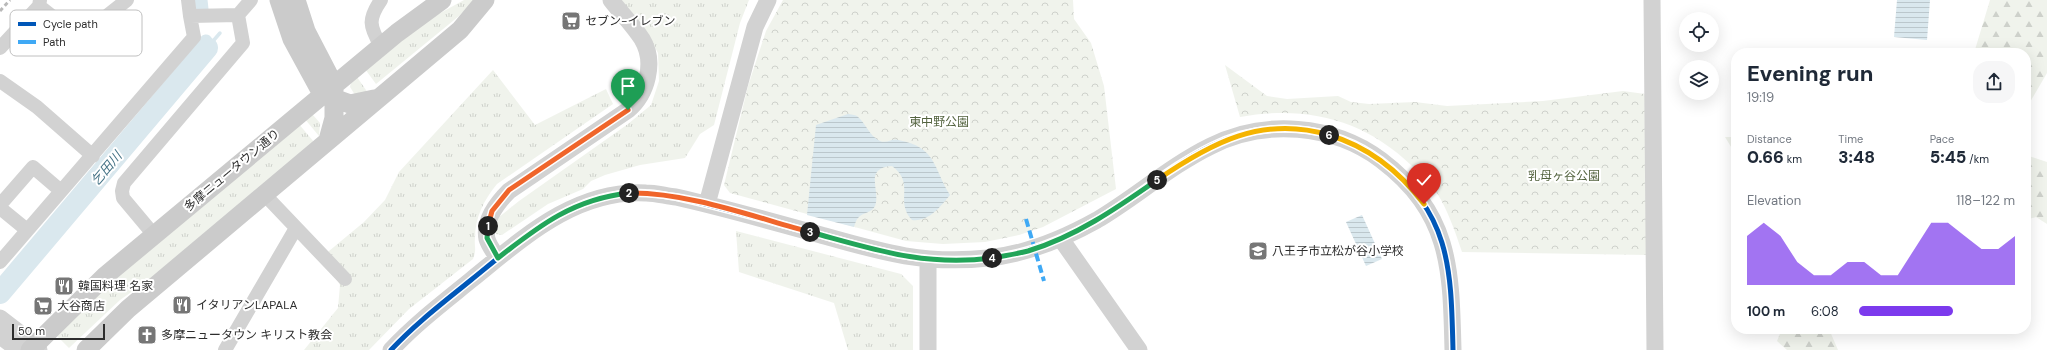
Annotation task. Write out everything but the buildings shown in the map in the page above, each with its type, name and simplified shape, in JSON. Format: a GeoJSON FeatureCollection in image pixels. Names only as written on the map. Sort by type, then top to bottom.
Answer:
{"type":"FeatureCollection","features":[{"type":"Feature","properties":{"kind":"main road"},"geometry":{"type":"LineString","coordinates":[[280,0],[292,39],[330,93],[357,104],[378,98]]}},
{"type":"Feature","properties":{"kind":"main road"},"geometry":{"type":"LineString","coordinates":[[296,0],[306,31],[330,93],[334,118],[328,140]]}},
{"type":"Feature","properties":{"kind":"main road","name":"多摩ニュータウン通り"},"geometry":{"type":"LineString","coordinates":[[31,349],[105,276],[330,93],[381,46],[442,0]]}},
{"type":"Feature","properties":{"kind":"main road"},"geometry":{"type":"LineString","coordinates":[[86,350],[128,308],[460,30],[485,0]]}},
{"type":"Feature","properties":{"kind":"street"},"geometry":{"type":"LineString","coordinates":[[114,10],[127,0]]}},
{"type":"Feature","properties":{"kind":"street"},"geometry":{"type":"LineString","coordinates":[[0,262],[93,156],[194,37],[188,0]]}},
{"type":"Feature","properties":{"kind":"street"},"geometry":{"type":"LineString","coordinates":[[190,16],[238,15],[251,0]]}},
{"type":"Feature","properties":{"kind":"street"},"geometry":{"type":"LineString","coordinates":[[381,0],[374,11],[371,20],[372,29],[381,46]]}},
{"type":"Feature","properties":{"kind":"street"},"geometry":{"type":"LineString","coordinates":[[498,258],[489,245],[487,231],[492,211],[500,200],[509,190],[628,110],[637,101],[645,86],[649,64],[648,53],[643,40],[611,0]]}},
{"type":"Feature","properties":{"kind":"street"},"geometry":{"type":"LineString","coordinates":[[707,204],[754,27],[768,0]]}},
{"type":"Feature","properties":{"kind":"street"},"geometry":{"type":"LineString","coordinates":[[1652,0],[1655,350]]}},
{"type":"Feature","properties":{"kind":"street"},"geometry":{"type":"LineString","coordinates":[[39,3],[47,10]]}},
{"type":"Feature","properties":{"kind":"street"},"geometry":{"type":"LineString","coordinates":[[154,235],[123,198],[122,191],[124,183],[243,42],[238,15]]}},
{"type":"Feature","properties":{"kind":"street"},"geometry":{"type":"LineString","coordinates":[[0,48],[10,36]]}},
{"type":"Feature","properties":{"kind":"street"},"geometry":{"type":"LineString","coordinates":[[0,81],[37,107],[93,156]]}},
{"type":"Feature","properties":{"kind":"street"},"geometry":{"type":"LineString","coordinates":[[391,350],[426,317],[538,227],[570,209],[591,200],[629,193],[646,193],[707,204],[889,254],[928,260],[990,258],[1029,250],[1061,239],[1097,220],[1190,157],[1223,140],[1263,130],[1283,129],[1320,132],[1358,147],[1375,155],[1412,187],[1435,221],[1445,251],[1450,276],[1453,350]]}},
{"type":"Feature","properties":{"kind":"street"},"geometry":{"type":"LineString","coordinates":[[27,230],[0,206],[33,167],[61,191]]}},
{"type":"Feature","properties":{"kind":"street"},"geometry":{"type":"LineString","coordinates":[[264,194],[345,280]]}},
{"type":"Feature","properties":{"kind":"street"},"geometry":{"type":"LineString","coordinates":[[225,350],[296,228]]}},
{"type":"Feature","properties":{"kind":"street"},"geometry":{"type":"LineString","coordinates":[[1061,239],[1140,350]]}},
{"type":"Feature","properties":{"kind":"street"},"geometry":{"type":"LineString","coordinates":[[928,260],[928,350]]}},
{"type":"Feature","properties":{"kind":"street"},"geometry":{"type":"LineString","coordinates":[[0,318],[31,349]]}},
{"type":"Feature","properties":{"kind":"street"},"geometry":{"type":"LineString","coordinates":[[0,336],[31,349]]}},
{"type":"Feature","properties":{"kind":"green space"},"geometry":{"type":"Polygon","coordinates":[[[464,0],[475,0],[459,16],[376,84],[365,69],[424,22],[464,0]]]}},
{"type":"Feature","properties":{"kind":"green space"},"geometry":{"type":"Polygon","coordinates":[[[621,0],[749,0],[740,23],[714,125],[700,134],[685,158],[640,165],[605,175],[591,181],[583,189],[548,204],[502,235],[496,234],[496,225],[499,217],[519,201],[628,124],[651,105],[659,81],[658,53],[645,29],[621,0]]]}},
{"type":"Feature","properties":{"kind":"green space","name":"東中野公園"},"geometry":{"type":"Polygon","coordinates":[[[783,0],[1073,0],[1074,19],[1091,43],[1104,86],[1116,189],[1043,227],[1019,235],[985,242],[943,244],[906,241],[730,193],[724,185],[748,86],[766,31],[783,0]]]}},
{"type":"Feature","properties":{"kind":"green space"},"geometry":{"type":"Polygon","coordinates":[[[1990,0],[2047,0],[2047,73],[2031,100],[2031,48],[1976,48],[1990,0]]]}},
{"type":"Feature","properties":{"kind":"green space","name":"乳母ヶ谷公園"},"geometry":{"type":"Polygon","coordinates":[[[1225,65],[1267,96],[1287,99],[1338,96],[1351,102],[1369,104],[1415,102],[1447,106],[1543,101],[1623,91],[1645,94],[1647,255],[1462,252],[1448,214],[1437,193],[1422,175],[1393,150],[1374,137],[1354,127],[1332,119],[1288,113],[1240,117],[1225,65]]]}},
{"type":"Feature","properties":{"kind":"green space"},"geometry":{"type":"Polygon","coordinates":[[[493,70],[535,125],[606,89],[613,104],[497,184],[481,209],[475,230],[475,250],[473,259],[409,309],[369,350],[304,350],[338,308],[340,285],[323,256],[364,222],[385,200],[399,172],[493,70]]]}},
{"type":"Feature","properties":{"kind":"green space"},"geometry":{"type":"Polygon","coordinates":[[[357,77],[368,93],[355,95],[350,87],[351,82],[357,77]]]}},
{"type":"Feature","properties":{"kind":"green space"},"geometry":{"type":"Polygon","coordinates":[[[308,115],[313,115],[320,123],[319,136],[304,118],[308,115]]]}},
{"type":"Feature","properties":{"kind":"green space"},"geometry":{"type":"Polygon","coordinates":[[[298,123],[314,142],[164,269],[120,300],[69,348],[56,335],[108,284],[298,123]]]}},
{"type":"Feature","properties":{"kind":"green space"},"geometry":{"type":"Polygon","coordinates":[[[1725,137],[1731,137],[1731,147],[1725,137]]]}},
{"type":"Feature","properties":{"kind":"green space"},"geometry":{"type":"Polygon","coordinates":[[[2031,157],[2047,162],[2047,224],[2036,217],[2031,218],[2031,157]]]}},
{"type":"Feature","properties":{"kind":"green space"},"geometry":{"type":"Polygon","coordinates":[[[736,231],[901,274],[913,286],[913,350],[848,350],[834,303],[739,272],[736,231]]]}},
{"type":"Feature","properties":{"kind":"green space"},"geometry":{"type":"Polygon","coordinates":[[[1780,334],[1831,334],[1838,350],[1787,350],[1777,341],[1780,334]]]}},
{"type":"Feature","properties":{"kind":"shaded area"},"geometry":{"type":"Polygon","coordinates":[[[1897,0],[1930,0],[1927,40],[1894,37],[1897,0]]]}},
{"type":"Feature","properties":{"kind":"shaded area"},"geometry":{"type":"Polygon","coordinates":[[[848,114],[857,116],[870,133],[880,141],[885,142],[896,140],[911,143],[927,153],[950,195],[934,213],[924,219],[912,220],[907,213],[905,206],[903,179],[892,166],[878,171],[875,176],[875,206],[872,210],[858,218],[854,227],[807,215],[816,125],[848,114]]]}},
{"type":"Feature","properties":{"kind":"shaded area"},"geometry":{"type":"Polygon","coordinates":[[[1362,215],[1382,259],[1366,266],[1346,222],[1362,215]]]}},
{"type":"Feature","properties":{"kind":"waterway"},"geometry":{"type":"LineString","coordinates":[[201,0],[202,9]]}},
{"type":"Feature","properties":{"kind":"waterway"},"geometry":{"type":"LineString","coordinates":[[207,48],[220,33]]}},
{"type":"Feature","properties":{"kind":"waterway","name":"乞田川"},"geometry":{"type":"LineString","coordinates":[[206,41],[207,48]]}},
{"type":"Feature","properties":{"kind":"waterway","name":"乞田川"},"geometry":{"type":"LineString","coordinates":[[0,293],[207,48]]}},
{"type":"Feature","properties":{"kind":"railway"},"geometry":{"type":"LineString","coordinates":[[0,11],[10,0]]}},
{"type":"Feature","properties":{"kind":"marked path"},"geometry":{"type":"LineString","coordinates":[[1026,219],[1044,281]]}},
{"type":"Feature","properties":{"kind":"cycle path"},"geometry":{"type":"LineString","coordinates":[[391,350],[430,314],[530,233],[573,208],[596,199],[620,194],[657,194],[676,197],[749,215],[864,247],[903,256],[944,260],[988,258],[1017,253],[1058,239],[1097,220],[1167,172],[1211,146],[1232,137],[1275,129],[1298,129],[1320,133],[1342,139],[1362,148],[1381,160],[1404,180],[1422,201],[1434,222],[1442,244],[1448,268],[1451,294],[1453,350]]}},
{"type":"Feature","properties":{"kind":"place","name":"セブン-イレブン"},"geometry":{"type":"Point","coordinates":[571,21]}},
{"type":"Feature","properties":{"kind":"place","name":"八王子市立松が谷小学校"},"geometry":{"type":"Point","coordinates":[1258,251]}},
{"type":"Feature","properties":{"kind":"place","name":"韓国料理 名家"},"geometry":{"type":"Point","coordinates":[64,286]}},
{"type":"Feature","properties":{"kind":"place","name":"イタリアンLAPALA"},"geometry":{"type":"Point","coordinates":[182,305]}},
{"type":"Feature","properties":{"kind":"place","name":"大谷商店"},"geometry":{"type":"Point","coordinates":[43,306]}},
{"type":"Feature","properties":{"kind":"place","name":"多摩ニュータウン キリスト教会"},"geometry":{"type":"Point","coordinates":[147,335]}},
{"type":"Feature","properties":{"kind":"route"},"geometry":{"type":"LineString","coordinates":[[628,110],[599,128],[509,190],[500,200],[492,211],[487,231],[489,245],[498,258],[538,227],[559,214],[591,200],[629,193],[646,193],[676,197],[707,204],[889,254],[909,258],[928,260],[968,260],[990,258],[1018,253],[1061,239],[1123,204],[1190,157],[1223,140],[1263,130],[1301,129],[1320,132],[1358,147],[1375,155],[1394,170],[1412,187],[1424,204]]}}]}
